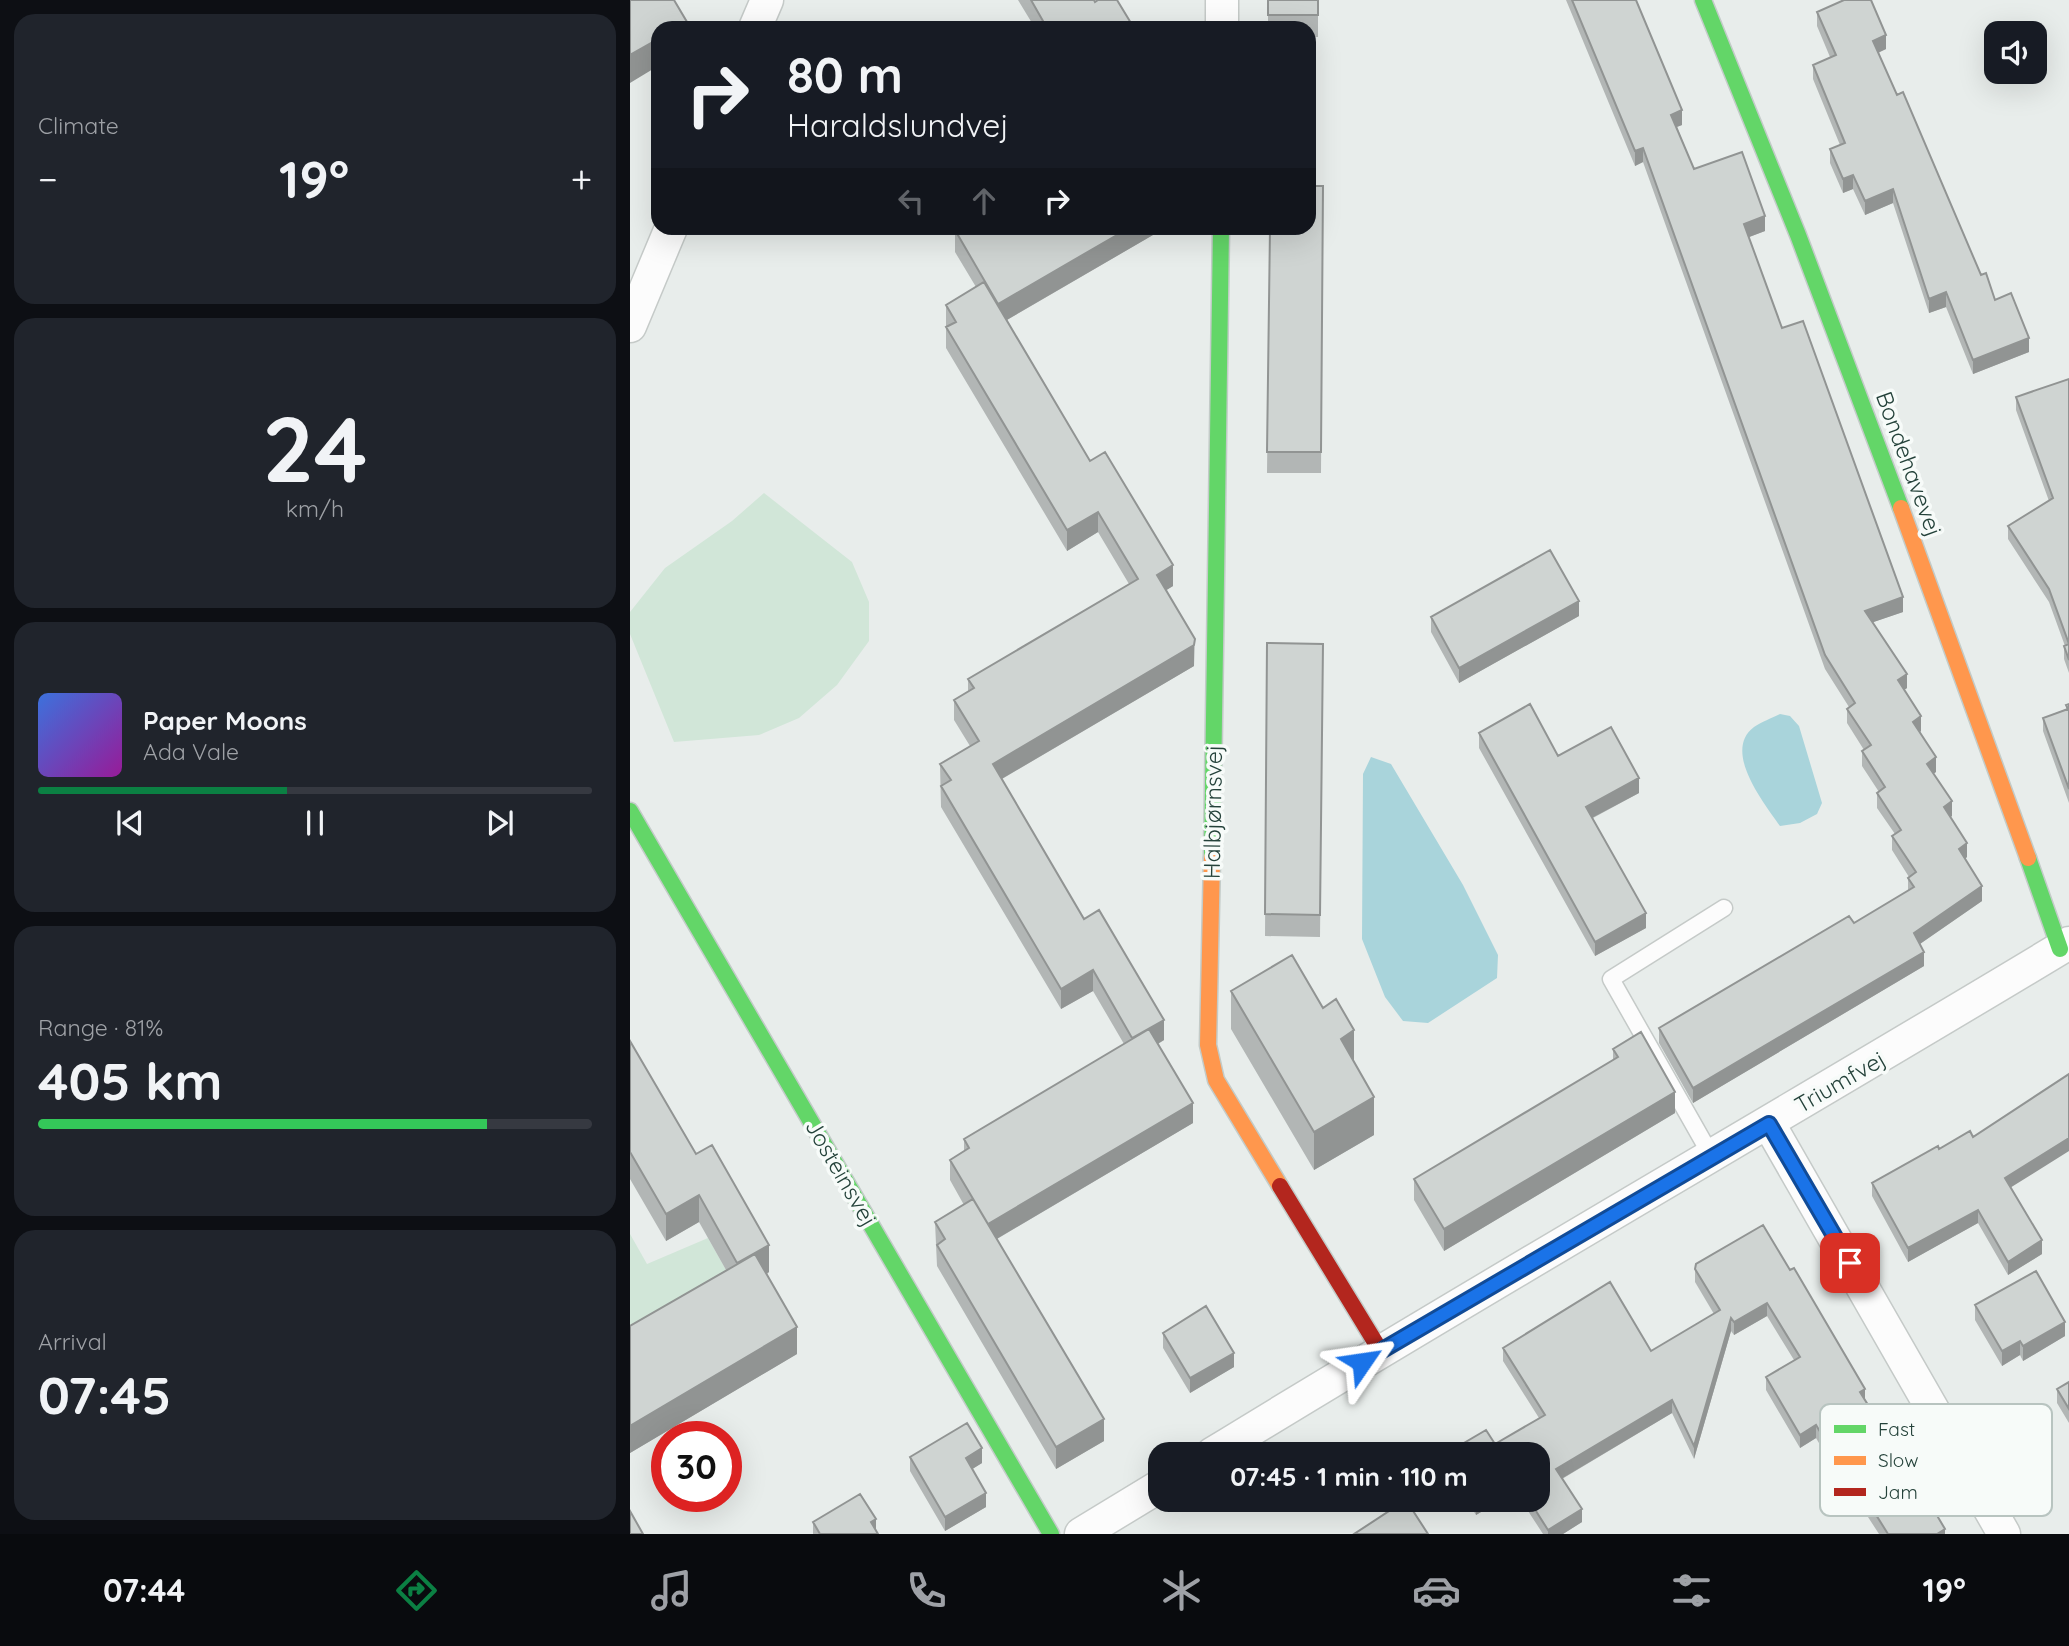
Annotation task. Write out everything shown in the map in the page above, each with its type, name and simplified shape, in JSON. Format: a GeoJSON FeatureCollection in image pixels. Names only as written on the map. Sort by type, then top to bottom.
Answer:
{"type":"FeatureCollection","features":[{"type":"Feature","properties":{"kind":"street"},"geometry":{"type":"LineString","coordinates":[[758,21],[767,0]]}},
{"type":"Feature","properties":{"kind":"street"},"geometry":{"type":"LineString","coordinates":[[1222,0],[1222,21]]}},
{"type":"Feature","properties":{"kind":"street","name":"Bondehavevej"},"geometry":{"type":"LineString","coordinates":[[1703,0],[1765,148],[1867,414],[2065,946]]}},
{"type":"Feature","properties":{"kind":"street"},"geometry":{"type":"LineString","coordinates":[[630,326],[668,235]]}},
{"type":"Feature","properties":{"kind":"street","name":"Halbjørnsvej"},"geometry":{"type":"LineString","coordinates":[[1221,235],[1218,587],[1208,1045],[1216,1080],[1380,1350]]}},
{"type":"Feature","properties":{"kind":"street","name":"Josteinsvej"},"geometry":{"type":"LineString","coordinates":[[630,811],[1051,1534]]}},
{"type":"Feature","properties":{"kind":"street","name":"Triumfvej"},"geometry":{"type":"LineString","coordinates":[[1231,1442],[1380,1350],[1769,1124],[2065,946]]}},
{"type":"Feature","properties":{"kind":"street"},"geometry":{"type":"LineString","coordinates":[[1769,1124],[1929,1404]]}},
{"type":"Feature","properties":{"kind":"street"},"geometry":{"type":"LineString","coordinates":[[1081,1534],[1148,1493]]}},
{"type":"Feature","properties":{"kind":"street"},"geometry":{"type":"LineString","coordinates":[[1994,1516],[2004,1534]]}},
{"type":"Feature","properties":{"kind":"lane"},"geometry":{"type":"LineString","coordinates":[[1712,1157],[1611,979],[1724,908]]}},
{"type":"Feature","properties":{"kind":"green space"},"geometry":{"type":"Polygon","coordinates":[[[764,493],[852,562],[869,602],[869,641],[837,685],[799,718],[759,735],[674,742],[630,634],[630,612],[665,568],[732,521],[764,493]]]}},
{"type":"Feature","properties":{"kind":"green space"},"geometry":{"type":"Polygon","coordinates":[[[630,1234],[647,1264],[708,1238],[731,1279],[630,1334],[630,1234]]]}},
{"type":"Feature","properties":{"kind":"water"},"geometry":{"type":"Polygon","coordinates":[[[1780,714],[1790,716],[1799,726],[1822,803],[1817,814],[1800,823],[1780,826],[1749,777],[1742,749],[1745,737],[1754,727],[1780,714]]]}},
{"type":"Feature","properties":{"kind":"water"},"geometry":{"type":"Polygon","coordinates":[[[1371,757],[1391,764],[1463,885],[1498,955],[1497,978],[1428,1023],[1403,1021],[1385,997],[1362,939],[1363,774],[1371,757]]]}},
{"type":"Feature","properties":{"kind":"building"},"geometry":{"type":"Polygon","coordinates":[[[630,0],[674,0],[686,21],[651,21],[651,43],[630,55],[630,0]]]}},
{"type":"Feature","properties":{"kind":"building"},"geometry":{"type":"Polygon","coordinates":[[[1031,0],[1117,0],[1130,21],[1043,21],[1031,0]]]}},
{"type":"Feature","properties":{"kind":"building"},"geometry":{"type":"Polygon","coordinates":[[[1268,0],[1318,0],[1318,15],[1268,15],[1268,0]]]}},
{"type":"Feature","properties":{"kind":"building"},"geometry":{"type":"Polygon","coordinates":[[[1572,0],[1636,0],[1682,110],[1671,115],[1694,169],[1742,152],[1765,216],[1744,224],[1782,328],[1803,321],[1903,597],[1865,611],[1907,674],[1898,680],[1921,716],[1913,722],[1936,757],[1927,764],[1952,801],[1944,807],[1967,843],[1959,849],[1982,886],[1914,933],[1924,952],[1693,1088],[1659,1028],[1849,916],[1854,923],[1914,887],[1908,878],[1916,872],[1892,836],[1901,830],[1877,793],[1885,787],[1862,751],[1871,745],[1847,709],[1855,703],[1825,655],[1643,148],[1635,151],[1572,0]]]}},
{"type":"Feature","properties":{"kind":"building"},"geometry":{"type":"Polygon","coordinates":[[[1844,0],[1871,0],[1886,35],[1873,41],[1897,95],[1903,92],[1981,275],[1986,273],[1995,300],[2011,293],[2029,338],[1973,360],[1946,292],[1929,299],[1893,189],[1865,201],[1853,175],[1843,179],[1830,149],[1845,143],[1813,65],[1836,55],[1817,12],[1844,0]]]}},
{"type":"Feature","properties":{"kind":"building"},"geometry":{"type":"Polygon","coordinates":[[[1316,186],[1323,186],[1321,452],[1267,452],[1270,235],[1316,235],[1316,186]]]}},
{"type":"Feature","properties":{"kind":"building"},"geometry":{"type":"Polygon","coordinates":[[[958,235],[1117,235],[998,304],[958,235]]]}},
{"type":"Feature","properties":{"kind":"building"},"geometry":{"type":"Polygon","coordinates":[[[984,282],[1090,461],[1105,452],[1173,565],[1157,575],[1195,639],[1194,645],[993,764],[1084,919],[1099,910],[1164,1020],[1132,1038],[1093,970],[1061,989],[941,786],[951,780],[940,764],[979,741],[954,700],[974,688],[968,679],[1138,579],[1098,512],[1067,530],[946,327],[956,322],[946,305],[984,282]]]}},
{"type":"Feature","properties":{"kind":"building"},"geometry":{"type":"Polygon","coordinates":[[[2069,379],[2069,644],[2049,589],[2008,526],[2053,498],[2016,397],[2069,379]]]}},
{"type":"Feature","properties":{"kind":"building"},"geometry":{"type":"Polygon","coordinates":[[[1550,550],[1579,601],[1459,668],[1431,617],[1550,550]]]}},
{"type":"Feature","properties":{"kind":"building"},"geometry":{"type":"Polygon","coordinates":[[[1267,643],[1323,644],[1320,915],[1265,914],[1267,643]]]}},
{"type":"Feature","properties":{"kind":"building"},"geometry":{"type":"Polygon","coordinates":[[[2069,644],[2069,660],[2064,646],[2069,644]]]}},
{"type":"Feature","properties":{"kind":"building"},"geometry":{"type":"Polygon","coordinates":[[[1530,704],[1558,756],[1611,727],[1639,778],[1586,807],[1646,913],[1595,942],[1479,733],[1530,704]]]}},
{"type":"Feature","properties":{"kind":"building"},"geometry":{"type":"Polygon","coordinates":[[[2069,704],[2069,789],[2043,718],[2068,709],[2066,705],[2069,704]]]}},
{"type":"Feature","properties":{"kind":"building"},"geometry":{"type":"Polygon","coordinates":[[[1292,955],[1323,1008],[1336,999],[1354,1030],[1341,1039],[1374,1097],[1314,1132],[1231,991],[1292,955]]]}},
{"type":"Feature","properties":{"kind":"building"},"geometry":{"type":"Polygon","coordinates":[[[1149,1029],[1193,1103],[988,1224],[950,1160],[969,1148],[964,1139],[1149,1029]]]}},
{"type":"Feature","properties":{"kind":"building"},"geometry":{"type":"Polygon","coordinates":[[[1641,1032],[1675,1092],[1444,1229],[1414,1179],[1618,1057],[1613,1049],[1641,1032]]]}},
{"type":"Feature","properties":{"kind":"building"},"geometry":{"type":"Polygon","coordinates":[[[630,1041],[696,1154],[712,1145],[769,1245],[737,1263],[699,1195],[666,1214],[630,1152],[630,1041]]]}},
{"type":"Feature","properties":{"kind":"building"},"geometry":{"type":"Polygon","coordinates":[[[2069,1074],[2069,1138],[2005,1178],[2042,1240],[2008,1262],[1978,1210],[1908,1248],[1872,1183],[1970,1131],[1973,1137],[2069,1074]]]}},
{"type":"Feature","properties":{"kind":"building"},"geometry":{"type":"Polygon","coordinates":[[[973,1199],[1104,1419],[1056,1447],[937,1245],[945,1239],[935,1222],[973,1199]]]}},
{"type":"Feature","properties":{"kind":"building"},"geometry":{"type":"Polygon","coordinates":[[[1763,1225],[1790,1270],[1794,1268],[1865,1389],[1860,1392],[1867,1404],[1820,1404],[1820,1432],[1816,1425],[1800,1435],[1766,1377],[1800,1357],[1767,1303],[1734,1322],[1731,1318],[1694,1446],[1672,1400],[1556,1469],[1582,1509],[1548,1530],[1537,1512],[1550,1512],[1550,1442],[1498,1442],[1545,1415],[1503,1348],[1610,1282],[1651,1351],[1720,1310],[1695,1269],[1696,1264],[1763,1225]]]}},
{"type":"Feature","properties":{"kind":"building"},"geometry":{"type":"Polygon","coordinates":[[[755,1254],[797,1327],[630,1426],[630,1326],[755,1254]]]}},
{"type":"Feature","properties":{"kind":"building"},"geometry":{"type":"Polygon","coordinates":[[[2036,1271],[2065,1322],[2023,1346],[2020,1341],[2002,1351],[1975,1305],[2036,1271]]]}},
{"type":"Feature","properties":{"kind":"building"},"geometry":{"type":"Polygon","coordinates":[[[1206,1306],[1234,1353],[1190,1378],[1163,1333],[1206,1306]]]}},
{"type":"Feature","properties":{"kind":"building"},"geometry":{"type":"Polygon","coordinates":[[[2069,1382],[2069,1409],[2057,1389],[2069,1382]]]}},
{"type":"Feature","properties":{"kind":"building"},"geometry":{"type":"Polygon","coordinates":[[[967,1423],[982,1448],[966,1458],[986,1493],[945,1517],[910,1457],[967,1423]]]}},
{"type":"Feature","properties":{"kind":"building"},"geometry":{"type":"Polygon","coordinates":[[[1486,1430],[1494,1442],[1466,1442],[1486,1430]]]}},
{"type":"Feature","properties":{"kind":"building"},"geometry":{"type":"Polygon","coordinates":[[[860,1494],[876,1519],[871,1522],[878,1534],[820,1534],[813,1522],[860,1494]]]}},
{"type":"Feature","properties":{"kind":"building"},"geometry":{"type":"Polygon","coordinates":[[[630,1511],[643,1534],[630,1534],[630,1511]]]}},
{"type":"Feature","properties":{"kind":"building"},"geometry":{"type":"Polygon","coordinates":[[[1388,1512],[1414,1512],[1428,1534],[1354,1534],[1388,1512]]]}},
{"type":"Feature","properties":{"kind":"building"},"geometry":{"type":"Polygon","coordinates":[[[1877,1516],[1937,1516],[1945,1529],[1937,1534],[1888,1534],[1877,1516]]]}},
{"type":"Feature","properties":{"kind":"traffic: fast"},"geometry":{"type":"LineString","coordinates":[[1703,0],[1798,235],[1901,508]]}},
{"type":"Feature","properties":{"kind":"traffic: fast"},"geometry":{"type":"LineString","coordinates":[[1212,858],[1221,235]]}},
{"type":"Feature","properties":{"kind":"traffic: fast"},"geometry":{"type":"LineString","coordinates":[[630,811],[1051,1534]]}},
{"type":"Feature","properties":{"kind":"traffic: fast"},"geometry":{"type":"LineString","coordinates":[[2028,858],[2060,949]]}},
{"type":"Feature","properties":{"kind":"traffic: slow"},"geometry":{"type":"LineString","coordinates":[[1901,508],[2028,858]]}},
{"type":"Feature","properties":{"kind":"traffic: slow"},"geometry":{"type":"LineString","coordinates":[[1212,858],[1208,1045],[1216,1080],[1280,1186]]}},
{"type":"Feature","properties":{"kind":"traffic: jam"},"geometry":{"type":"LineString","coordinates":[[1280,1186],[1380,1350]]}},
{"type":"Feature","properties":{"kind":"route"},"geometry":{"type":"LineString","coordinates":[[1362,1362],[1769,1124],[1850,1263]]}}]}
